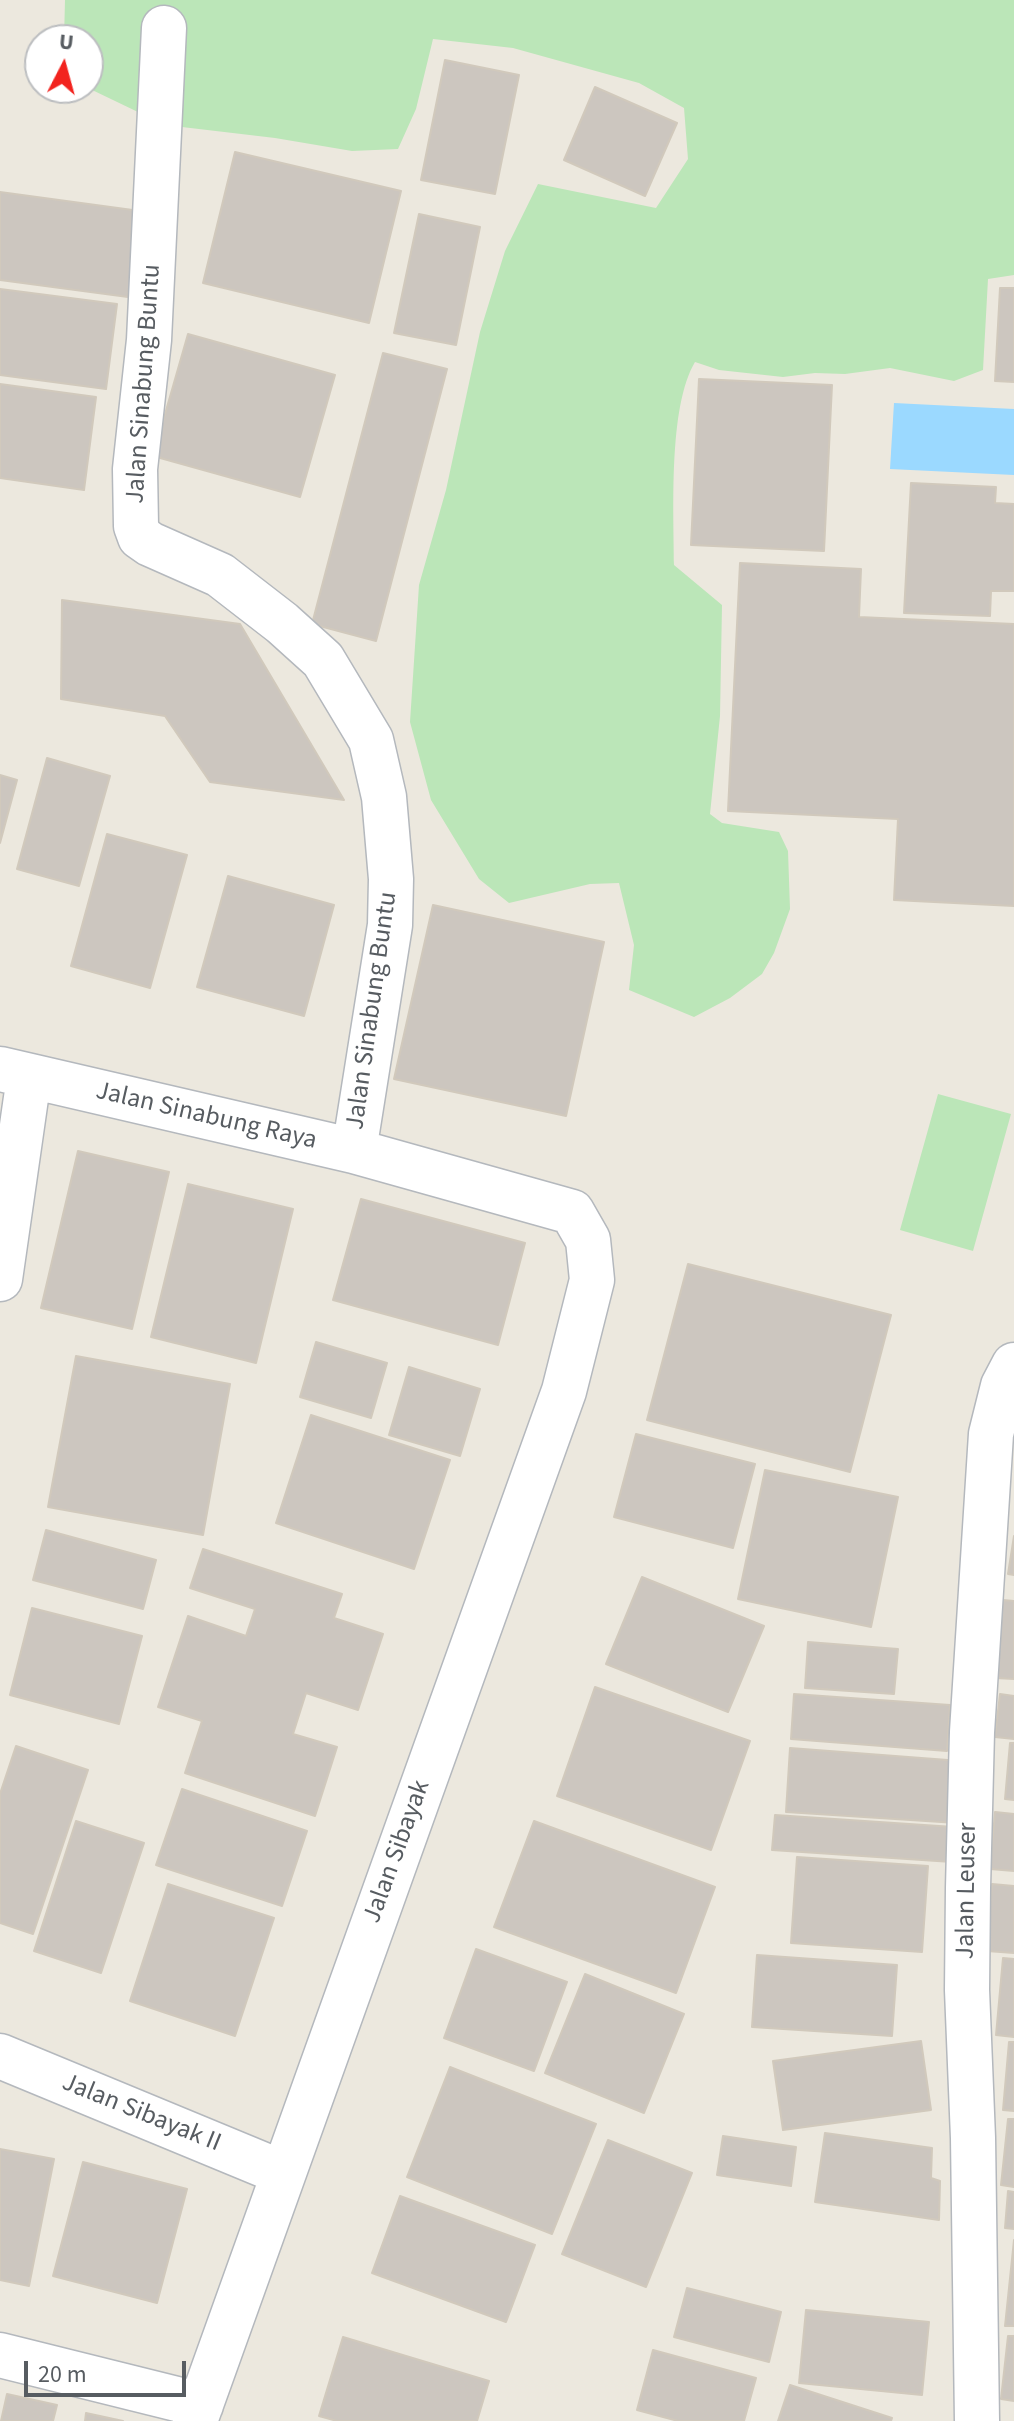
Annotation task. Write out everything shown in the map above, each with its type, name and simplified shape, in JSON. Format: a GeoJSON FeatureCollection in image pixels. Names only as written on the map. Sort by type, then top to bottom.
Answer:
{"type":"FeatureCollection","features":[{"type":"Feature","properties":{"kind":"street","name":"Jalan Sinabung Buntu"},"geometry":{"type":"LineString","coordinates":[[164,28],[149,340],[135,469],[136,526],[140,537],[150,544],[220,575],[323,660],[371,740],[384,797],[391,879],[390,925],[354,1151]]}},
{"type":"Feature","properties":{"kind":"street","name":"Jalan Sinabung Raya"},"geometry":{"type":"LineString","coordinates":[[14,1073],[354,1151],[572,1212],[588,1240],[592,1280]]}},
{"type":"Feature","properties":{"kind":"street"},"geometry":{"type":"LineString","coordinates":[[0,1279],[14,1073]]}},
{"type":"Feature","properties":{"kind":"street","name":"Jalan Sibayak"},"geometry":{"type":"LineString","coordinates":[[198,2413],[564,1391],[592,1280]]}},
{"type":"Feature","properties":{"kind":"street","name":"Jalan Leuser"},"geometry":{"type":"LineString","coordinates":[[977,2421],[973,2138],[967,1990],[972,1732],[991,1434],[1003,1386],[1014,1365]]}},
{"type":"Feature","properties":{"kind":"street","name":"Jalan Sibayak II"},"geometry":{"type":"LineString","coordinates":[[0,2056],[283,2173]]}},
{"type":"Feature","properties":{"kind":"street"},"geometry":{"type":"LineString","coordinates":[[0,2355],[198,2413]]}},
{"type":"Feature","properties":{"kind":"green space"},"geometry":{"type":"Polygon","coordinates":[[[65,0],[1014,0],[1014,275],[988,279],[983,370],[954,381],[890,368],[783,377],[719,370],[695,362],[686,381],[674,460],[674,565],[722,605],[720,716],[710,814],[722,823],[779,832],[788,851],[790,909],[774,953],[762,974],[730,998],[694,1017],[629,990],[634,945],[619,883],[590,884],[509,903],[479,879],[431,800],[410,722],[419,585],[446,490],[480,332],[505,251],[538,184],[656,208],[688,159],[684,108],[639,83],[513,48],[433,39],[416,109],[398,149],[352,151],[165,125],[104,96],[104,24],[64,24],[65,0]]]}},
{"type":"Feature","properties":{"kind":"green space"},"geometry":{"type":"Polygon","coordinates":[[[938,1094],[1011,1114],[973,1251],[900,1230],[938,1094]]]}},
{"type":"Feature","properties":{"kind":"water"},"geometry":{"type":"Polygon","coordinates":[[[894,403],[1014,409],[1014,475],[890,469],[894,403]]]}},
{"type":"Feature","properties":{"kind":"building"},"geometry":{"type":"Polygon","coordinates":[[[445,60],[519,75],[495,194],[421,180],[445,60]]]}},
{"type":"Feature","properties":{"kind":"building"},"geometry":{"type":"Polygon","coordinates":[[[595,87],[677,123],[645,196],[564,160],[595,87]]]}},
{"type":"Feature","properties":{"kind":"building"},"geometry":{"type":"Polygon","coordinates":[[[235,152],[401,191],[369,323],[203,283],[235,152]]]}},
{"type":"Feature","properties":{"kind":"building"},"geometry":{"type":"Polygon","coordinates":[[[0,192],[140,211],[128,297],[0,280],[0,192]]]}},
{"type":"Feature","properties":{"kind":"building"},"geometry":{"type":"Polygon","coordinates":[[[419,214],[480,227],[456,345],[394,333],[419,214]]]}},
{"type":"Feature","properties":{"kind":"building"},"geometry":{"type":"Polygon","coordinates":[[[1000,288],[1014,288],[1014,382],[995,381],[1000,288]]]}},
{"type":"Feature","properties":{"kind":"building"},"geometry":{"type":"Polygon","coordinates":[[[0,289],[117,304],[106,389],[0,375],[0,289]]]}},
{"type":"Feature","properties":{"kind":"building"},"geometry":{"type":"Polygon","coordinates":[[[188,334],[335,375],[300,497],[153,456],[188,334]]]}},
{"type":"Feature","properties":{"kind":"building"},"geometry":{"type":"Polygon","coordinates":[[[383,353],[447,369],[376,641],[312,624],[383,353]]]}},
{"type":"Feature","properties":{"kind":"building"},"geometry":{"type":"Polygon","coordinates":[[[699,379],[832,385],[824,551],[691,545],[699,379]]]}},
{"type":"Feature","properties":{"kind":"building"},"geometry":{"type":"Polygon","coordinates":[[[0,384],[96,397],[84,490],[0,478],[0,384]]]}},
{"type":"Feature","properties":{"kind":"building"},"geometry":{"type":"Polygon","coordinates":[[[911,483],[996,487],[995,503],[1014,504],[1014,591],[991,591],[990,616],[904,613],[911,483]]]}},
{"type":"Feature","properties":{"kind":"building"},"geometry":{"type":"Polygon","coordinates":[[[740,563],[861,569],[859,617],[1014,624],[1014,906],[894,900],[898,819],[728,811],[740,563]]]}},
{"type":"Feature","properties":{"kind":"building"},"geometry":{"type":"Polygon","coordinates":[[[62,600],[240,624],[344,800],[210,782],[165,716],[61,699],[62,600]]]}},
{"type":"Feature","properties":{"kind":"building"},"geometry":{"type":"Polygon","coordinates":[[[47,758],[110,776],[79,886],[17,869],[47,758]]]}},
{"type":"Feature","properties":{"kind":"building"},"geometry":{"type":"Polygon","coordinates":[[[0,775],[17,780],[0,843],[0,775]]]}},
{"type":"Feature","properties":{"kind":"building"},"geometry":{"type":"Polygon","coordinates":[[[107,834],[187,855],[150,988],[71,966],[107,834]]]}},
{"type":"Feature","properties":{"kind":"building"},"geometry":{"type":"Polygon","coordinates":[[[228,876],[334,905],[304,1016],[197,987],[228,876]]]}},
{"type":"Feature","properties":{"kind":"building"},"geometry":{"type":"Polygon","coordinates":[[[433,905],[604,942],[566,1116],[394,1079],[433,905]]]}},
{"type":"Feature","properties":{"kind":"building"},"geometry":{"type":"Polygon","coordinates":[[[78,1151],[169,1172],[132,1329],[41,1308],[78,1151]]]}},
{"type":"Feature","properties":{"kind":"building"},"geometry":{"type":"Polygon","coordinates":[[[188,1184],[293,1209],[256,1363],[151,1337],[188,1184]]]}},
{"type":"Feature","properties":{"kind":"building"},"geometry":{"type":"Polygon","coordinates":[[[361,1199],[525,1243],[498,1345],[333,1300],[361,1199]]]}},
{"type":"Feature","properties":{"kind":"building"},"geometry":{"type":"Polygon","coordinates":[[[688,1264],[891,1315],[850,1472],[647,1420],[688,1264]]]}},
{"type":"Feature","properties":{"kind":"building"},"geometry":{"type":"Polygon","coordinates":[[[316,1342],[387,1363],[371,1418],[300,1397],[316,1342]]]}},
{"type":"Feature","properties":{"kind":"building"},"geometry":{"type":"Polygon","coordinates":[[[76,1356],[230,1384],[203,1535],[48,1507],[76,1356]]]}},
{"type":"Feature","properties":{"kind":"building"},"geometry":{"type":"Polygon","coordinates":[[[409,1367],[480,1389],[460,1456],[389,1435],[409,1367]]]}},
{"type":"Feature","properties":{"kind":"building"},"geometry":{"type":"Polygon","coordinates":[[[311,1415],[450,1460],[414,1569],[276,1523],[311,1415]]]}},
{"type":"Feature","properties":{"kind":"building"},"geometry":{"type":"Polygon","coordinates":[[[636,1434],[755,1464],[733,1548],[614,1517],[636,1434]]]}},
{"type":"Feature","properties":{"kind":"building"},"geometry":{"type":"Polygon","coordinates":[[[765,1470],[898,1497],[871,1627],[738,1599],[765,1470]]]}},
{"type":"Feature","properties":{"kind":"building"},"geometry":{"type":"Polygon","coordinates":[[[46,1530],[156,1560],[143,1609],[33,1580],[46,1530]]]}},
{"type":"Feature","properties":{"kind":"building"},"geometry":{"type":"Polygon","coordinates":[[[1014,1536],[1014,1575],[1008,1574],[1014,1536]]]}},
{"type":"Feature","properties":{"kind":"building"},"geometry":{"type":"Polygon","coordinates":[[[203,1549],[342,1594],[334,1618],[383,1634],[358,1710],[306,1693],[293,1734],[337,1747],[315,1816],[185,1773],[202,1721],[158,1707],[188,1616],[246,1636],[255,1609],[190,1588],[203,1549]]]}},
{"type":"Feature","properties":{"kind":"building"},"geometry":{"type":"Polygon","coordinates":[[[642,1577],[764,1626],[728,1712],[606,1664],[642,1577]]]}},
{"type":"Feature","properties":{"kind":"building"},"geometry":{"type":"Polygon","coordinates":[[[1003,1600],[1014,1601],[1014,1679],[995,1678],[1003,1600]]]}},
{"type":"Feature","properties":{"kind":"building"},"geometry":{"type":"Polygon","coordinates":[[[32,1608],[142,1636],[119,1724],[10,1695],[32,1608]]]}},
{"type":"Feature","properties":{"kind":"building"},"geometry":{"type":"Polygon","coordinates":[[[808,1642],[898,1649],[894,1694],[805,1688],[808,1642]]]}},
{"type":"Feature","properties":{"kind":"building"},"geometry":{"type":"Polygon","coordinates":[[[595,1687],[750,1741],[711,1850],[557,1796],[595,1687]]]}},
{"type":"Feature","properties":{"kind":"building"},"geometry":{"type":"Polygon","coordinates":[[[794,1694],[950,1705],[947,1751],[791,1739],[794,1694]]]}},
{"type":"Feature","properties":{"kind":"building"},"geometry":{"type":"Polygon","coordinates":[[[1000,1694],[1014,1696],[1014,1739],[995,1737],[1000,1694]]]}},
{"type":"Feature","properties":{"kind":"building"},"geometry":{"type":"Polygon","coordinates":[[[1010,1743],[1014,1743],[1014,1800],[1005,1799],[1010,1743]]]}},
{"type":"Feature","properties":{"kind":"building"},"geometry":{"type":"Polygon","coordinates":[[[16,1746],[88,1770],[33,1934],[0,1923],[0,1794],[16,1746]]]}},
{"type":"Feature","properties":{"kind":"building"},"geometry":{"type":"Polygon","coordinates":[[[790,1748],[961,1761],[957,1823],[786,1812],[790,1748]]]}},
{"type":"Feature","properties":{"kind":"building"},"geometry":{"type":"Polygon","coordinates":[[[182,1789],[307,1831],[282,1906],[156,1865],[182,1789]]]}},
{"type":"Feature","properties":{"kind":"building"},"geometry":{"type":"Polygon","coordinates":[[[995,1812],[1014,1814],[1014,1871],[990,1869],[995,1812]]]}},
{"type":"Feature","properties":{"kind":"building"},"geometry":{"type":"Polygon","coordinates":[[[775,1815],[954,1827],[952,1862],[772,1850],[775,1815]]]}},
{"type":"Feature","properties":{"kind":"building"},"geometry":{"type":"Polygon","coordinates":[[[76,1821],[144,1843],[101,1973],[34,1951],[76,1821]]]}},
{"type":"Feature","properties":{"kind":"building"},"geometry":{"type":"Polygon","coordinates":[[[534,1821],[715,1887],[676,1993],[494,1927],[534,1821]]]}},
{"type":"Feature","properties":{"kind":"building"},"geometry":{"type":"Polygon","coordinates":[[[797,1857],[928,1866],[922,1952],[791,1943],[797,1857]]]}},
{"type":"Feature","properties":{"kind":"building"},"geometry":{"type":"Polygon","coordinates":[[[168,1884],[274,1918],[235,2036],[130,2001],[168,1884]]]}},
{"type":"Feature","properties":{"kind":"building"},"geometry":{"type":"Polygon","coordinates":[[[992,1884],[1014,1886],[1014,1953],[987,1951],[992,1884]]]}},
{"type":"Feature","properties":{"kind":"building"},"geometry":{"type":"Polygon","coordinates":[[[476,1949],[567,1982],[534,2071],[444,2038],[476,1949]]]}},
{"type":"Feature","properties":{"kind":"building"},"geometry":{"type":"Polygon","coordinates":[[[757,1955],[897,1965],[892,2036],[752,2027],[757,1955]]]}},
{"type":"Feature","properties":{"kind":"building"},"geometry":{"type":"Polygon","coordinates":[[[1003,1958],[1014,1959],[1014,2037],[996,2035],[1003,1958]]]}},
{"type":"Feature","properties":{"kind":"building"},"geometry":{"type":"Polygon","coordinates":[[[585,1974],[684,2014],[644,2113],[545,2073],[585,1974]]]}},
{"type":"Feature","properties":{"kind":"building"},"geometry":{"type":"Polygon","coordinates":[[[921,2041],[931,2110],[783,2130],[773,2061],[921,2041]]]}},
{"type":"Feature","properties":{"kind":"building"},"geometry":{"type":"Polygon","coordinates":[[[1009,2042],[1014,2042],[1014,2111],[1003,2110],[1009,2042]]]}},
{"type":"Feature","properties":{"kind":"building"},"geometry":{"type":"Polygon","coordinates":[[[450,2067],[596,2124],[552,2234],[407,2177],[450,2067]]]}},
{"type":"Feature","properties":{"kind":"building"},"geometry":{"type":"Polygon","coordinates":[[[1008,2119],[1014,2119],[1014,2187],[1001,2185],[1008,2119]]]}},
{"type":"Feature","properties":{"kind":"building"},"geometry":{"type":"Polygon","coordinates":[[[825,2133],[932,2148],[931,2178],[940,2181],[939,2220],[815,2202],[825,2133]]]}},
{"type":"Feature","properties":{"kind":"building"},"geometry":{"type":"Polygon","coordinates":[[[723,2136],[796,2147],[791,2186],[717,2175],[723,2136]]]}},
{"type":"Feature","properties":{"kind":"building"},"geometry":{"type":"Polygon","coordinates":[[[608,2140],[692,2173],[646,2287],[562,2254],[608,2140]]]}},
{"type":"Feature","properties":{"kind":"building"},"geometry":{"type":"Polygon","coordinates":[[[0,2149],[54,2159],[29,2286],[0,2280],[0,2149]]]}},
{"type":"Feature","properties":{"kind":"building"},"geometry":{"type":"Polygon","coordinates":[[[83,2162],[187,2189],[157,2303],[53,2276],[83,2162]]]}},
{"type":"Feature","properties":{"kind":"building"},"geometry":{"type":"Polygon","coordinates":[[[1008,2191],[1014,2192],[1014,2229],[1005,2228],[1008,2191]]]}},
{"type":"Feature","properties":{"kind":"building"},"geometry":{"type":"Polygon","coordinates":[[[400,2196],[535,2245],[506,2322],[372,2273],[400,2196]]]}},
{"type":"Feature","properties":{"kind":"building"},"geometry":{"type":"Polygon","coordinates":[[[1014,2240],[1014,2326],[1005,2326],[1014,2240]]]}},
{"type":"Feature","properties":{"kind":"building"},"geometry":{"type":"Polygon","coordinates":[[[687,2288],[781,2312],[769,2362],[674,2337],[687,2288]]]}},
{"type":"Feature","properties":{"kind":"building"},"geometry":{"type":"Polygon","coordinates":[[[806,2310],[929,2322],[922,2395],[799,2383],[806,2310]]]}},
{"type":"Feature","properties":{"kind":"building"},"geometry":{"type":"Polygon","coordinates":[[[1008,2336],[1014,2336],[1014,2401],[1001,2399],[1008,2336]]]}},
{"type":"Feature","properties":{"kind":"building"},"geometry":{"type":"Polygon","coordinates":[[[343,2337],[489,2381],[477,2421],[337,2421],[319,2416],[343,2337]]]}},
{"type":"Feature","properties":{"kind":"building"},"geometry":{"type":"Polygon","coordinates":[[[653,2350],[756,2378],[744,2421],[678,2421],[637,2410],[653,2350]]]}},
{"type":"Feature","properties":{"kind":"building"},"geometry":{"type":"Polygon","coordinates":[[[790,2385],[892,2418],[891,2421],[778,2421],[790,2385]]]}},
{"type":"Feature","properties":{"kind":"building"},"geometry":{"type":"Polygon","coordinates":[[[7,2394],[57,2405],[53,2421],[1,2421],[7,2394]]]}},
{"type":"Feature","properties":{"kind":"building"},"geometry":{"type":"Polygon","coordinates":[[[86,2413],[123,2421],[85,2421],[86,2413]]]}}]}
